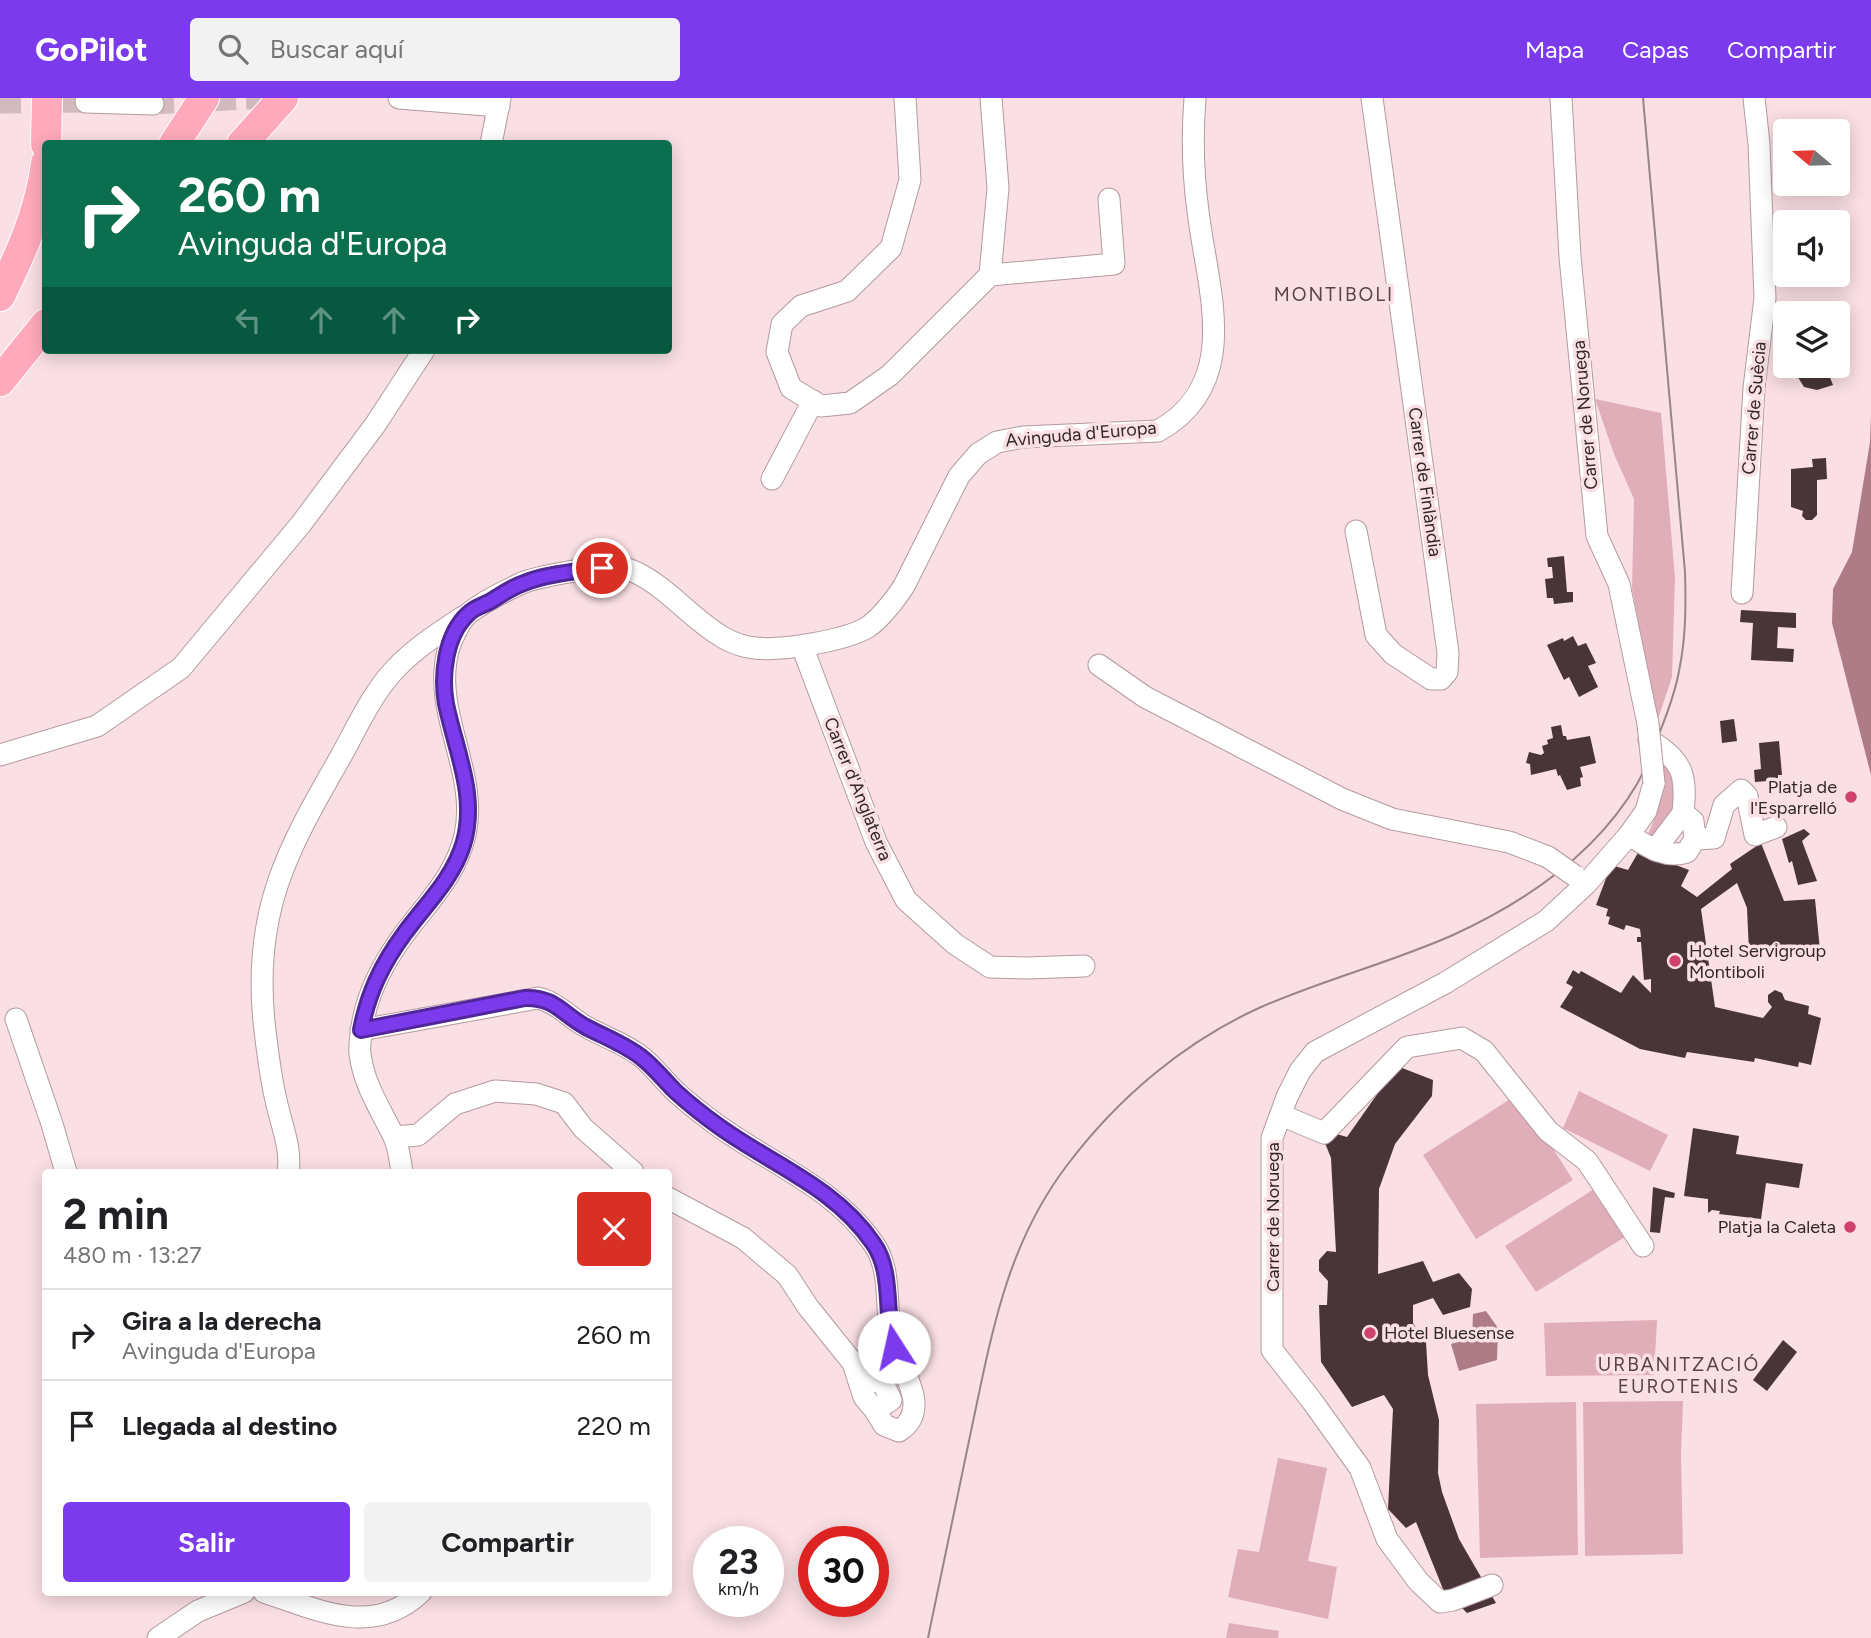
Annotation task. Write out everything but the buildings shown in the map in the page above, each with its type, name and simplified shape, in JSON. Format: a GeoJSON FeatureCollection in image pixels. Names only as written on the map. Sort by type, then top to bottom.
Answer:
{"type":"FeatureCollection","features":[{"type":"Feature","properties":{"kind":"highway"},"geometry":{"type":"LineString","coordinates":[[46,140],[47,98]]}},
{"type":"Feature","properties":{"kind":"highway"},"geometry":{"type":"LineString","coordinates":[[177,140],[204,98]]}},
{"type":"Feature","properties":{"kind":"highway"},"geometry":{"type":"LineString","coordinates":[[246,140],[283,98]]}},
{"type":"Feature","properties":{"kind":"highway"},"geometry":{"type":"LineString","coordinates":[[0,296],[24,247],[37,210],[42,184]]}},
{"type":"Feature","properties":{"kind":"highway"},"geometry":{"type":"LineString","coordinates":[[2,379],[42,329]]}},
{"type":"Feature","properties":{"kind":"highway"},"geometry":{"type":"LineString","coordinates":[[2,379],[42,351]]}},
{"type":"Feature","properties":{"kind":"street"},"geometry":{"type":"LineString","coordinates":[[399,98],[499,102],[492,140]]}},
{"type":"Feature","properties":{"kind":"street"},"geometry":{"type":"LineString","coordinates":[[905,98],[910,180],[891,248],[847,291],[801,306],[782,324],[777,352],[791,388],[821,406],[850,403],[890,375],[989,275],[998,188],[991,98]]}},
{"type":"Feature","properties":{"kind":"street","name":"Avinguda d'Europa"},"geometry":{"type":"LineString","coordinates":[[288,1169],[290,1159],[275,1097],[264,1023],[262,983],[269,912],[279,875],[298,831],[389,675],[428,639],[524,582],[618,566],[650,580],[721,636],[737,644],[756,648],[802,646],[865,629],[879,618],[904,586],[959,476],[978,454],[997,442],[1023,437],[1158,431],[1172,423],[1197,398],[1210,370],[1213,347],[1210,290],[1194,168],[1195,98]]}},
{"type":"Feature","properties":{"kind":"street","name":"Carrer de Finlàndia"},"geometry":{"type":"LineString","coordinates":[[1356,531],[1376,635],[1393,654],[1431,679],[1441,680],[1447,672],[1448,653],[1372,98]]}},
{"type":"Feature","properties":{"kind":"street","name":"Carrer de Noruega"},"geometry":{"type":"LineString","coordinates":[[1492,1585],[1453,1600],[1440,1602],[1418,1581],[1387,1539],[1360,1468],[1272,1350],[1272,1138],[1300,1072],[1315,1052],[1445,984],[1546,921],[1581,880],[1629,835],[1646,811],[1654,783],[1648,732],[1619,584],[1597,536],[1570,257],[1561,98]]}},
{"type":"Feature","properties":{"kind":"street","name":"Carrer de Suècia"},"geometry":{"type":"LineString","coordinates":[[1742,593],[1753,401],[1765,298],[1759,144],[1754,98]]}},
{"type":"Feature","properties":{"kind":"street"},"geometry":{"type":"LineString","coordinates":[[86,102],[153,104]]}},
{"type":"Feature","properties":{"kind":"street"},"geometry":{"type":"LineString","coordinates":[[989,275],[1114,264],[1110,199]]}},
{"type":"Feature","properties":{"kind":"street"},"geometry":{"type":"LineString","coordinates":[[0,755],[97,726],[181,668],[301,524],[376,425],[421,354]]}},
{"type":"Feature","properties":{"kind":"street"},"geometry":{"type":"LineString","coordinates":[[772,480],[813,401]]}},
{"type":"Feature","properties":{"kind":"street"},"geometry":{"type":"LineString","coordinates":[[401,1169],[395,1137],[370,1092],[360,1051],[361,1030],[366,1005],[383,965],[442,887],[463,845],[469,817],[467,787],[446,704],[444,680],[448,650],[468,614]]}},
{"type":"Feature","properties":{"kind":"street","name":"Carrer d'Anglaterra"},"geometry":{"type":"LineString","coordinates":[[802,646],[876,842],[906,900],[955,944],[990,967],[1084,966]]}},
{"type":"Feature","properties":{"kind":"street"},"geometry":{"type":"LineString","coordinates":[[1098,665],[1145,697],[1342,799],[1392,819],[1509,842],[1548,857],[1581,880]]}},
{"type":"Feature","properties":{"kind":"street"},"geometry":{"type":"LineString","coordinates":[[1648,732],[1680,764],[1686,788],[1684,813],[1655,850]]}},
{"type":"Feature","properties":{"kind":"street"},"geometry":{"type":"LineString","coordinates":[[1695,839],[1714,838],[1724,805],[1741,790],[1747,796],[1755,835],[1776,827]]}},
{"type":"Feature","properties":{"kind":"street"},"geometry":{"type":"LineString","coordinates":[[1629,835],[1655,850],[1673,856],[1687,852],[1695,839],[1693,821],[1684,813]]}},
{"type":"Feature","properties":{"kind":"street"},"geometry":{"type":"LineString","coordinates":[[361,1030],[538,998],[549,1000],[584,1026],[636,1053],[677,1093],[714,1123],[821,1191],[850,1216],[873,1243],[884,1269],[890,1333],[899,1360],[908,1376],[914,1402],[906,1427],[900,1431],[884,1425],[864,1397],[853,1363],[808,1307],[787,1275],[743,1238],[672,1200]]}},
{"type":"Feature","properties":{"kind":"street"},"geometry":{"type":"LineString","coordinates":[[16,1019],[65,1169]]}},
{"type":"Feature","properties":{"kind":"street"},"geometry":{"type":"LineString","coordinates":[[1281,1115],[1324,1133],[1406,1046],[1462,1038],[1483,1051],[1548,1131],[1587,1161],[1643,1246]]}},
{"type":"Feature","properties":{"kind":"street"},"geometry":{"type":"LineString","coordinates":[[395,1137],[418,1135],[455,1104],[495,1091],[536,1094],[564,1103],[583,1128],[630,1169]]}},
{"type":"Feature","properties":{"kind":"street"},"geometry":{"type":"LineString","coordinates":[[158,1638],[198,1611],[234,1596]]}},
{"type":"Feature","properties":{"kind":"street"},"geometry":{"type":"LineString","coordinates":[[276,1596],[342,1618],[381,1617],[415,1596]]}},
{"type":"Feature","properties":{"kind":"shaded area"},"geometry":{"type":"Polygon","coordinates":[[[1595,399],[1661,413],[1675,578],[1672,677],[1657,722],[1632,588],[1634,499],[1614,454],[1595,399]]]}},
{"type":"Feature","properties":{"kind":"shaded area"},"geometry":{"type":"Polygon","coordinates":[[[1871,415],[1871,775],[1832,623],[1833,589],[1852,552],[1870,442],[1871,415]]]}},
{"type":"Feature","properties":{"kind":"shaded area"},"geometry":{"type":"Polygon","coordinates":[[[1665,761],[1676,779],[1678,796],[1669,826],[1653,838],[1647,836],[1660,801],[1662,763],[1665,761]]]}},
{"type":"Feature","properties":{"kind":"shaded area"},"geometry":{"type":"Polygon","coordinates":[[[1579,1091],[1668,1135],[1650,1171],[1563,1128],[1579,1091]]]}},
{"type":"Feature","properties":{"kind":"shaded area"},"geometry":{"type":"Polygon","coordinates":[[[1518,1094],[1573,1180],[1476,1239],[1423,1155],[1518,1094]]]}},
{"type":"Feature","properties":{"kind":"shaded area"},"geometry":{"type":"Polygon","coordinates":[[[1602,1184],[1633,1232],[1536,1292],[1505,1246],[1602,1184]]]}},
{"type":"Feature","properties":{"kind":"shaded area"},"geometry":{"type":"Polygon","coordinates":[[[1486,1311],[1498,1328],[1497,1360],[1459,1371],[1451,1344],[1472,1337],[1473,1314],[1486,1311]]]}},
{"type":"Feature","properties":{"kind":"shaded area"},"geometry":{"type":"Polygon","coordinates":[[[1657,1320],[1654,1375],[1546,1376],[1544,1323],[1657,1320]]]}},
{"type":"Feature","properties":{"kind":"shaded area"},"geometry":{"type":"Polygon","coordinates":[[[1683,1401],[1683,1554],[1585,1556],[1583,1402],[1683,1401]]]}},
{"type":"Feature","properties":{"kind":"shaded area"},"geometry":{"type":"Polygon","coordinates":[[[1576,1402],[1578,1555],[1480,1558],[1476,1404],[1576,1402]]]}},
{"type":"Feature","properties":{"kind":"shaded area"},"geometry":{"type":"Polygon","coordinates":[[[1278,1458],[1327,1468],[1308,1561],[1337,1567],[1328,1619],[1228,1597],[1238,1549],[1259,1552],[1278,1458]]]}},
{"type":"Feature","properties":{"kind":"shaded area"},"geometry":{"type":"Polygon","coordinates":[[[1229,1623],[1279,1631],[1278,1638],[1226,1638],[1229,1623]]]}},
{"type":"Feature","properties":{"kind":"tunnel"},"geometry":{"type":"LineString","coordinates":[[153,104],[264,98]]}},
{"type":"Feature","properties":{"kind":"tunnel"},"geometry":{"type":"LineString","coordinates":[[0,103],[86,102]]}},
{"type":"Feature","properties":{"kind":"tram line"},"geometry":{"type":"LineString","coordinates":[[928,1638],[985,1364],[1003,1294],[1029,1227],[1047,1195],[1087,1140],[1154,1074],[1205,1037],[1231,1022],[1283,998],[1453,935],[1532,891],[1580,854],[1601,832],[1620,809],[1645,768],[1667,714],[1677,680],[1685,622],[1685,572],[1643,98]]}},
{"type":"Feature","properties":{"kind":"place","name":"Platja de l'Esparrelló"},"geometry":{"type":"Point","coordinates":[1851,797]}},
{"type":"Feature","properties":{"kind":"place","name":"Hotel Servigroup Montiboli"},"geometry":{"type":"Point","coordinates":[1675,961]}},
{"type":"Feature","properties":{"kind":"place","name":"Platja la Caleta"},"geometry":{"type":"Point","coordinates":[1850,1227]}},
{"type":"Feature","properties":{"kind":"place","name":"Hotel Bluesense"},"geometry":{"type":"Point","coordinates":[1370,1333]}},
{"type":"Feature","properties":{"kind":"district","name":"MONTIBOLI"},"geometry":{"type":"Point","coordinates":[1334,294]}},
{"type":"Feature","properties":{"kind":"district","name":"URBANITZACIÓ EUROTENIS"},"geometry":{"type":"Point","coordinates":[1679,1375]}},
{"type":"Feature","properties":{"kind":"route"},"geometry":{"type":"LineString","coordinates":[[602,568],[524,582],[468,614],[457,630],[448,650],[444,680],[446,704],[467,787],[469,817],[463,845],[442,887],[383,965],[373,984],[361,1030],[525,998],[549,1000],[584,1026],[627,1047],[645,1060],[677,1093],[721,1128],[801,1176],[850,1216],[880,1254],[894,1347]]}}]}
